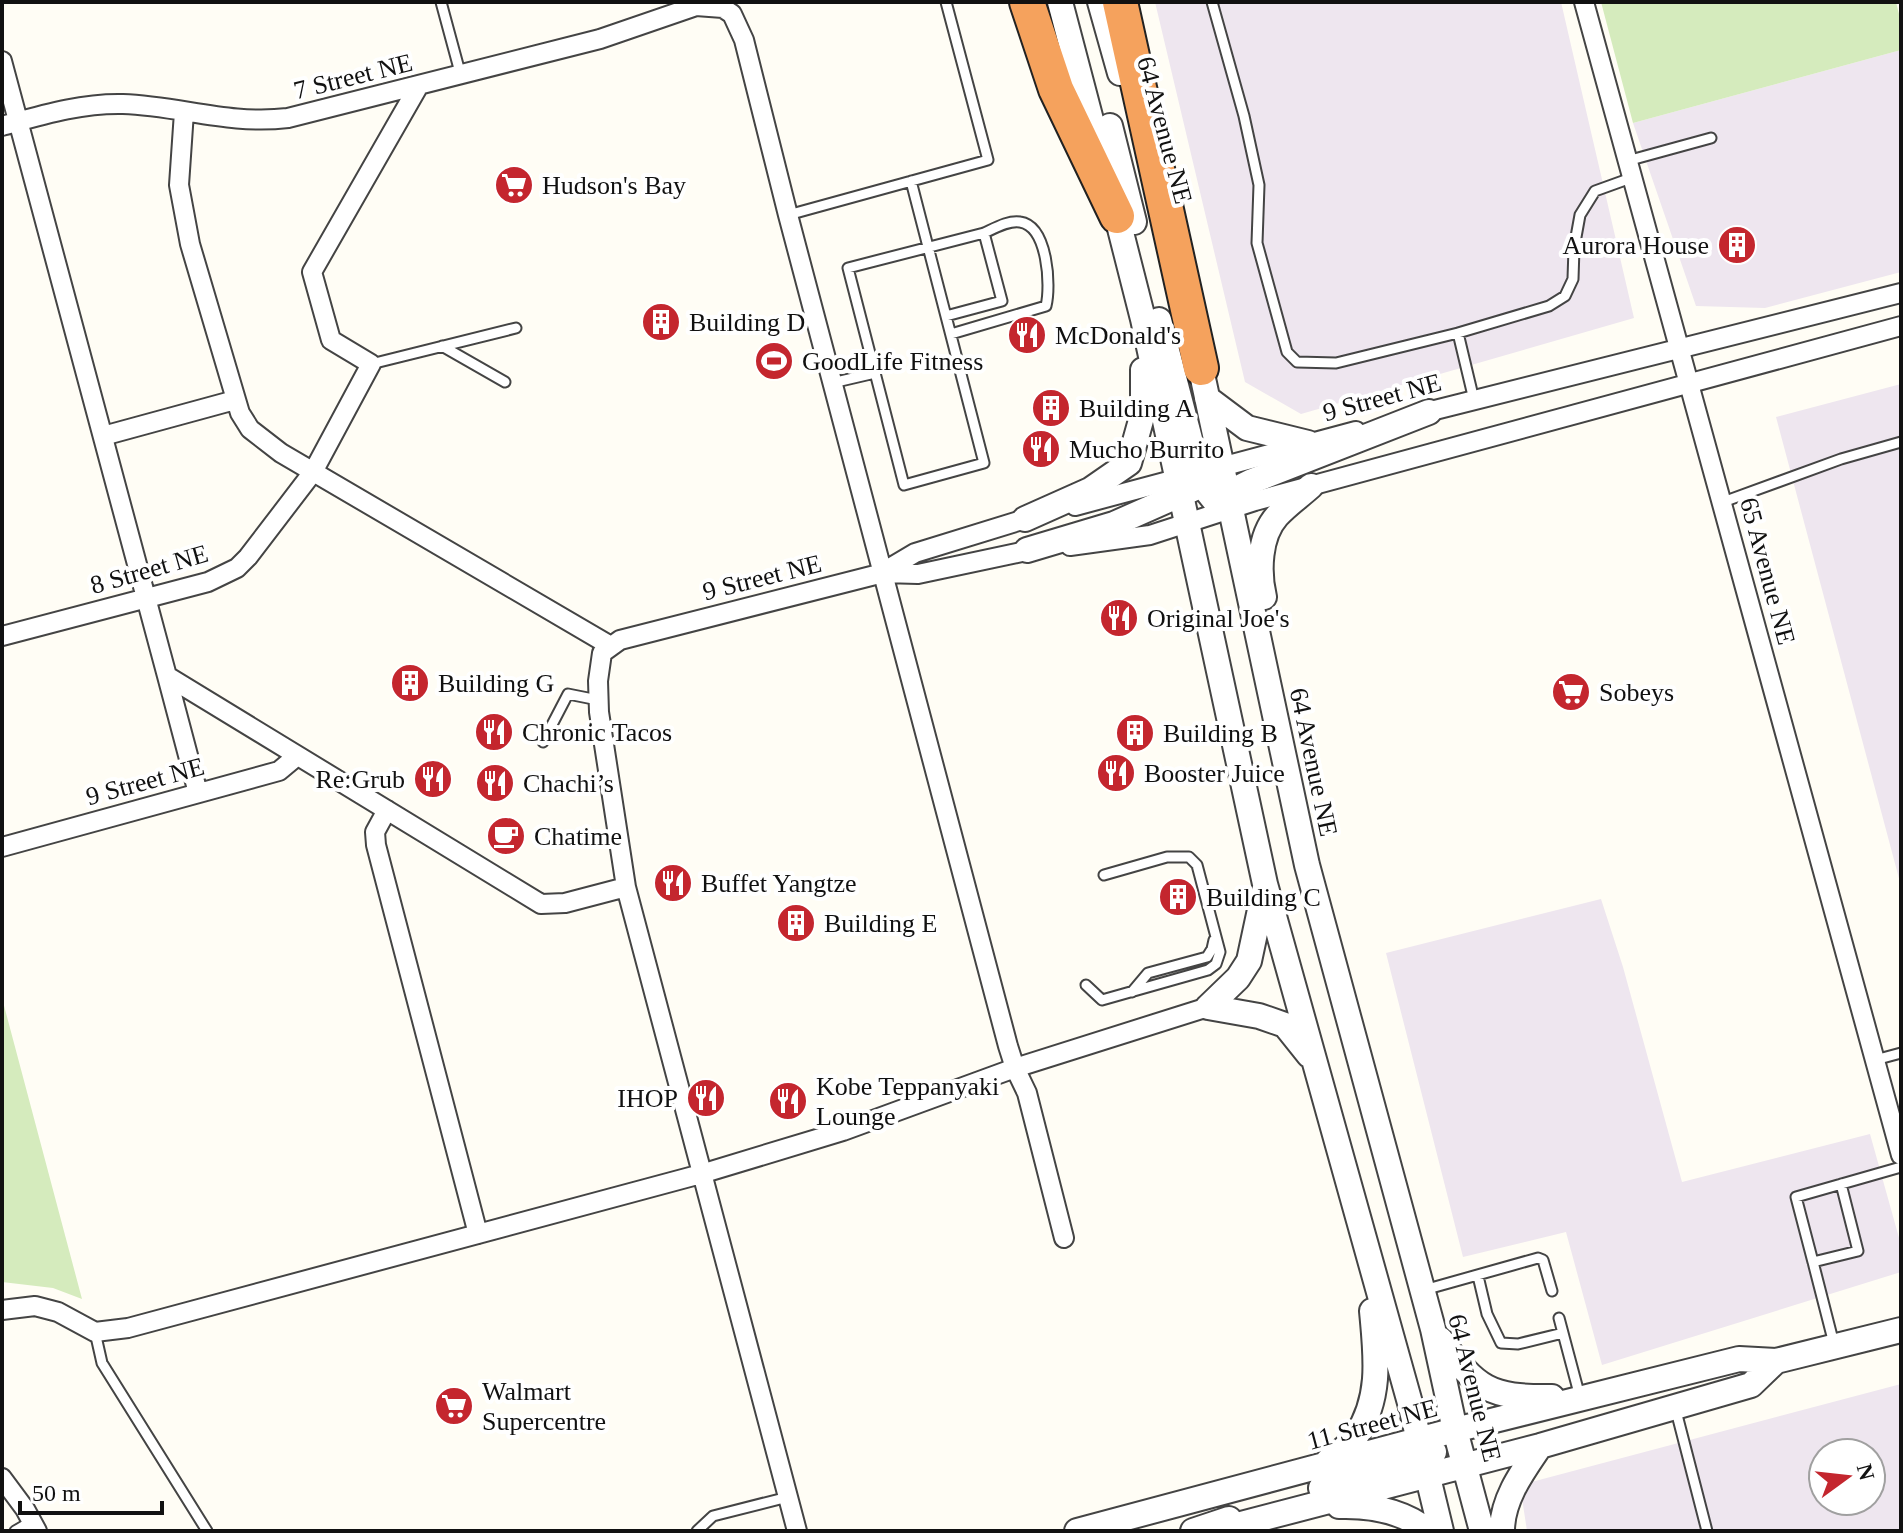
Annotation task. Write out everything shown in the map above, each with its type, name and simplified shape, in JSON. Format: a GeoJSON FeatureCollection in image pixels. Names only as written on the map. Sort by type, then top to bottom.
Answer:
{"type":"FeatureCollection","features":[{"type":"Feature","properties":{"kind":"highway"},"geometry":{"type":"LineString","coordinates":[[1027,2],[1056,89],[1117,216]]}},
{"type":"Feature","properties":{"kind":"highway"},"geometry":{"type":"LineString","coordinates":[[1120,2],[1204,383]]}},
{"type":"Feature","properties":{"kind":"street","name":"64 Avenue NE"},"geometry":{"type":"LineString","coordinates":[[1060,2],[1143,319],[1205,491],[1294,796],[1307,865],[1433,1329],[1455,1430],[1482,1531]]}},
{"type":"Feature","properties":{"kind":"street"},"geometry":{"type":"LineString","coordinates":[[1076,2],[1205,491]]}},
{"type":"Feature","properties":{"kind":"street","name":"64 Avenue NE"},"geometry":{"type":"LineString","coordinates":[[1100,2],[1204,383],[1223,467],[1205,491],[1187,525],[1265,884],[1410,1403],[1441,1531]]}},
{"type":"Feature","properties":{"kind":"street","name":"65 Avenue NE"},"geometry":{"type":"LineString","coordinates":[[1584,2],[1901,1155]]}},
{"type":"Feature","properties":{"kind":"street","name":"7 Street NE"},"geometry":{"type":"LineString","coordinates":[[10,124],[65,108],[122,104],[263,121],[320,111],[461,76],[600,39],[681,10],[710,5],[732,14],[740,27],[788,215]]}},
{"type":"Feature","properties":{"kind":"street"},"geometry":{"type":"LineString","coordinates":[[2,61],[10,124],[103,436],[198,793]]}},
{"type":"Feature","properties":{"kind":"street"},"geometry":{"type":"LineString","coordinates":[[371,364],[331,340],[312,272],[418,87]]}},
{"type":"Feature","properties":{"kind":"street"},"geometry":{"type":"LineString","coordinates":[[184,112],[179,164],[183,217],[235,400],[250,429],[313,472],[609,645],[602,653],[598,666],[598,700],[626,887],[798,1529]]}},
{"type":"Feature","properties":{"kind":"street"},"geometry":{"type":"LineString","coordinates":[[788,215],[1015,1068],[1027,1093],[1064,1238]]}},
{"type":"Feature","properties":{"kind":"street","name":"9 Street NE"},"geometry":{"type":"LineString","coordinates":[[1223,467],[1679,347],[1901,293]]}},
{"type":"Feature","properties":{"kind":"street"},"geometry":{"type":"LineString","coordinates":[[1025,519],[1090,490],[1129,463],[1143,413],[1143,319]]}},
{"type":"Feature","properties":{"kind":"street","name":"9 Street NE"},"geometry":{"type":"LineString","coordinates":[[883,573],[915,553],[1025,519],[1205,491],[1311,486],[1901,326]]}},
{"type":"Feature","properties":{"kind":"street","name":"8 Street NE"},"geometry":{"type":"LineString","coordinates":[[2,636],[208,582],[237,568],[313,472],[371,364]]}},
{"type":"Feature","properties":{"kind":"street"},"geometry":{"type":"LineString","coordinates":[[1204,383],[1247,428],[1308,443]]}},
{"type":"Feature","properties":{"kind":"street"},"geometry":{"type":"LineString","coordinates":[[103,436],[235,400]]}},
{"type":"Feature","properties":{"kind":"street"},"geometry":{"type":"LineString","coordinates":[[1027,550],[1114,524],[1205,491],[1250,482],[1429,412]]}},
{"type":"Feature","properties":{"kind":"street"},"geometry":{"type":"LineString","coordinates":[[1294,796],[1298,752],[1262,589],[1261,565],[1264,541],[1276,517],[1311,486]]}},
{"type":"Feature","properties":{"kind":"street","name":"9 Street NE"},"geometry":{"type":"LineString","coordinates":[[609,645],[883,573],[918,574],[1027,550],[1144,536],[1187,525],[1205,491]]}},
{"type":"Feature","properties":{"kind":"street"},"geometry":{"type":"LineString","coordinates":[[167,676],[541,904],[565,903],[626,887]]}},
{"type":"Feature","properties":{"kind":"street","name":"9 Street NE"},"geometry":{"type":"LineString","coordinates":[[2,847],[279,771],[297,756]]}},
{"type":"Feature","properties":{"kind":"street"},"geometry":{"type":"LineString","coordinates":[[387,810],[375,832],[376,845],[478,1234]]}},
{"type":"Feature","properties":{"kind":"street"},"geometry":{"type":"LineString","coordinates":[[2,1310],[35,1306],[58,1312],[95,1332],[128,1328],[701,1174],[843,1131],[1015,1068],[1208,1007],[1238,978],[1249,961],[1265,884]]}},
{"type":"Feature","properties":{"kind":"street"},"geometry":{"type":"LineString","coordinates":[[1208,1007],[1259,1016],[1285,1025],[1315,1063]]}},
{"type":"Feature","properties":{"kind":"street"},"geometry":{"type":"LineString","coordinates":[[1322,1466],[1355,1438],[1371,1407],[1377,1362],[1368,1257]]}},
{"type":"Feature","properties":{"kind":"street"},"geometry":{"type":"LineString","coordinates":[[1433,1329],[1463,1370],[1488,1389],[1524,1398],[1587,1397]]}},
{"type":"Feature","properties":{"kind":"street","name":"11 Street NE"},"geometry":{"type":"LineString","coordinates":[[1455,1430],[1739,1359],[1776,1361],[1901,1330]]}},
{"type":"Feature","properties":{"kind":"street","name":"11 Street NE"},"geometry":{"type":"LineString","coordinates":[[1077,1531],[1322,1466],[1422,1457],[1465,1465],[1751,1385],[1776,1361]]}},
{"type":"Feature","properties":{"kind":"street"},"geometry":{"type":"LineString","coordinates":[[1193,1531],[1396,1462],[1422,1457],[1437,1451],[1455,1430]]}},
{"type":"Feature","properties":{"kind":"street"},"geometry":{"type":"LineString","coordinates":[[1502,1531],[1502,1514],[1520,1476],[1540,1446]]}},
{"type":"Feature","properties":{"kind":"street","name":"11 Street NE"},"geometry":{"type":"LineString","coordinates":[[1214,1531],[1301,1508],[1422,1457]]}},
{"type":"Feature","properties":{"kind":"street"},"geometry":{"type":"LineString","coordinates":[[2,1478],[35,1526]]}},
{"type":"Feature","properties":{"kind":"street"},"geometry":{"type":"LineString","coordinates":[[1301,1508],[1352,1506],[1386,1509],[1418,1523],[1428,1531]]}},
{"type":"Feature","properties":{"kind":"lane"},"geometry":{"type":"LineString","coordinates":[[441,2],[461,76]]}},
{"type":"Feature","properties":{"kind":"lane"},"geometry":{"type":"LineString","coordinates":[[788,215],[988,160],[946,2]]}},
{"type":"Feature","properties":{"kind":"lane"},"geometry":{"type":"LineString","coordinates":[[1212,2],[1244,116],[1259,185],[1257,243],[1287,352],[1297,362],[1336,363],[1458,333],[1549,306],[1565,296],[1573,279],[1580,215],[1595,191],[1629,170],[1711,138]]}},
{"type":"Feature","properties":{"kind":"lane"},"geometry":{"type":"LineString","coordinates":[[911,181],[928,248],[951,334],[984,463],[904,485],[848,268],[928,248],[984,233],[1018,221],[1028,224],[1036,233],[1046,264],[1050,290],[1046,306],[951,334]]}},
{"type":"Feature","properties":{"kind":"lane"},"geometry":{"type":"LineString","coordinates":[[946,316],[1002,301],[984,233]]}},
{"type":"Feature","properties":{"kind":"lane"},"geometry":{"type":"LineString","coordinates":[[371,364],[516,328]]}},
{"type":"Feature","properties":{"kind":"lane"},"geometry":{"type":"LineString","coordinates":[[1458,333],[1474,400]]}},
{"type":"Feature","properties":{"kind":"lane"},"geometry":{"type":"LineString","coordinates":[[442,346],[505,382]]}},
{"type":"Feature","properties":{"kind":"lane"},"geometry":{"type":"LineString","coordinates":[[832,383],[875,373]]}},
{"type":"Feature","properties":{"kind":"lane"},"geometry":{"type":"LineString","coordinates":[[1723,502],[1841,459],[1901,442]]}},
{"type":"Feature","properties":{"kind":"lane"},"geometry":{"type":"LineString","coordinates":[[543,742],[568,694],[598,700]]}},
{"type":"Feature","properties":{"kind":"lane"},"geometry":{"type":"LineString","coordinates":[[1086,985],[1102,1000],[1208,970],[1216,964],[1220,952],[1197,865],[1189,857],[1167,857],[1104,875]]}},
{"type":"Feature","properties":{"kind":"lane"},"geometry":{"type":"LineString","coordinates":[[1875,1060],[1901,1053]]}},
{"type":"Feature","properties":{"kind":"lane"},"geometry":{"type":"LineString","coordinates":[[1835,1346],[1796,1197],[1901,1167]]}},
{"type":"Feature","properties":{"kind":"lane"},"geometry":{"type":"LineString","coordinates":[[1813,1262],[1858,1251],[1841,1184]]}},
{"type":"Feature","properties":{"kind":"lane"},"geometry":{"type":"LineString","coordinates":[[1422,1290],[1538,1258],[1543,1260],[1552,1291]]}},
{"type":"Feature","properties":{"kind":"lane"},"geometry":{"type":"LineString","coordinates":[[1478,1276],[1487,1314],[1501,1343],[1518,1344],[1563,1333]]}},
{"type":"Feature","properties":{"kind":"lane"},"geometry":{"type":"LineString","coordinates":[[1559,1318],[1587,1397]]}},
{"type":"Feature","properties":{"kind":"lane"},"geometry":{"type":"LineString","coordinates":[[95,1332],[102,1363],[207,1531]]}},
{"type":"Feature","properties":{"kind":"lane"},"geometry":{"type":"LineString","coordinates":[[1675,1407],[1707,1531]]}},
{"type":"Feature","properties":{"kind":"lane"},"geometry":{"type":"LineString","coordinates":[[697,1531],[713,1516],[788,1497]]}},
{"type":"Feature","properties":{"kind":"lane"},"geometry":{"type":"LineString","coordinates":[[15,1531],[35,1526]]}},
{"type":"Feature","properties":{"kind":"shaded area"},"geometry":{"type":"Polygon","coordinates":[[[1155,2],[1561,2],[1634,318],[1301,414],[1245,382],[1155,2]]]}},
{"type":"Feature","properties":{"kind":"shaded area"},"geometry":{"type":"Polygon","coordinates":[[[1901,50],[1901,272],[1765,308],[1696,306],[1633,123],[1901,50]]]}},
{"type":"Feature","properties":{"kind":"shaded area"},"geometry":{"type":"Polygon","coordinates":[[[1901,384],[1901,886],[1776,417],[1901,384]]]}},
{"type":"Feature","properties":{"kind":"shaded area"},"geometry":{"type":"Polygon","coordinates":[[[1601,899],[1623,967],[1682,1182],[1870,1134],[1901,1245],[1901,1272],[1602,1365],[1566,1232],[1463,1257],[1386,953],[1601,899]]]}},
{"type":"Feature","properties":{"kind":"shaded area"},"geometry":{"type":"Polygon","coordinates":[[[1901,1384],[1901,1531],[1527,1531],[1520,1485],[1901,1384]]]}},
{"type":"Feature","properties":{"kind":"green space"},"geometry":{"type":"Polygon","coordinates":[[[1601,2],[1896,2],[1901,22],[1901,50],[1633,123],[1601,2]]]}},
{"type":"Feature","properties":{"kind":"green space"},"geometry":{"type":"Polygon","coordinates":[[[2,998],[82,1299],[53,1288],[2,1282],[2,998]]]}},
{"type":"Feature","properties":{"kind":"place","name":"Hudson's Bay"},"geometry":{"type":"Point","coordinates":[514,185]}},
{"type":"Feature","properties":{"kind":"place","name":"Aurora House"},"geometry":{"type":"Point","coordinates":[1737,245]}},
{"type":"Feature","properties":{"kind":"place","name":"Building D"},"geometry":{"type":"Point","coordinates":[661,322]}},
{"type":"Feature","properties":{"kind":"place","name":"McDonald's"},"geometry":{"type":"Point","coordinates":[1027,335]}},
{"type":"Feature","properties":{"kind":"place","name":"GoodLife Fitness"},"geometry":{"type":"Point","coordinates":[774,361]}},
{"type":"Feature","properties":{"kind":"place","name":"Building A"},"geometry":{"type":"Point","coordinates":[1051,408]}},
{"type":"Feature","properties":{"kind":"place","name":"Mucho Burrito"},"geometry":{"type":"Point","coordinates":[1041,449]}},
{"type":"Feature","properties":{"kind":"place","name":"Original Joe's"},"geometry":{"type":"Point","coordinates":[1119,618]}},
{"type":"Feature","properties":{"kind":"place","name":"Building G"},"geometry":{"type":"Point","coordinates":[410,683]}},
{"type":"Feature","properties":{"kind":"place","name":"Sobeys"},"geometry":{"type":"Point","coordinates":[1571,692]}},
{"type":"Feature","properties":{"kind":"place","name":"Chronic Tacos"},"geometry":{"type":"Point","coordinates":[494,732]}},
{"type":"Feature","properties":{"kind":"place","name":"Building B"},"geometry":{"type":"Point","coordinates":[1135,733]}},
{"type":"Feature","properties":{"kind":"place","name":"Booster Juice"},"geometry":{"type":"Point","coordinates":[1116,773]}},
{"type":"Feature","properties":{"kind":"place","name":"Re:Grub"},"geometry":{"type":"Point","coordinates":[433,779]}},
{"type":"Feature","properties":{"kind":"place","name":"Chachi’s"},"geometry":{"type":"Point","coordinates":[495,783]}},
{"type":"Feature","properties":{"kind":"place","name":"Chatime"},"geometry":{"type":"Point","coordinates":[506,836]}},
{"type":"Feature","properties":{"kind":"place","name":"Buffet Yangtze"},"geometry":{"type":"Point","coordinates":[673,883]}},
{"type":"Feature","properties":{"kind":"place","name":"Building C"},"geometry":{"type":"Point","coordinates":[1178,897]}},
{"type":"Feature","properties":{"kind":"place","name":"Building E"},"geometry":{"type":"Point","coordinates":[796,923]}},
{"type":"Feature","properties":{"kind":"place","name":"IHOP"},"geometry":{"type":"Point","coordinates":[706,1098]}},
{"type":"Feature","properties":{"kind":"place","name":"Kobe Teppanyaki Lounge"},"geometry":{"type":"Point","coordinates":[788,1101]}},
{"type":"Feature","properties":{"kind":"place","name":"Walmart Supercentre"},"geometry":{"type":"Point","coordinates":[454,1406]}}]}
